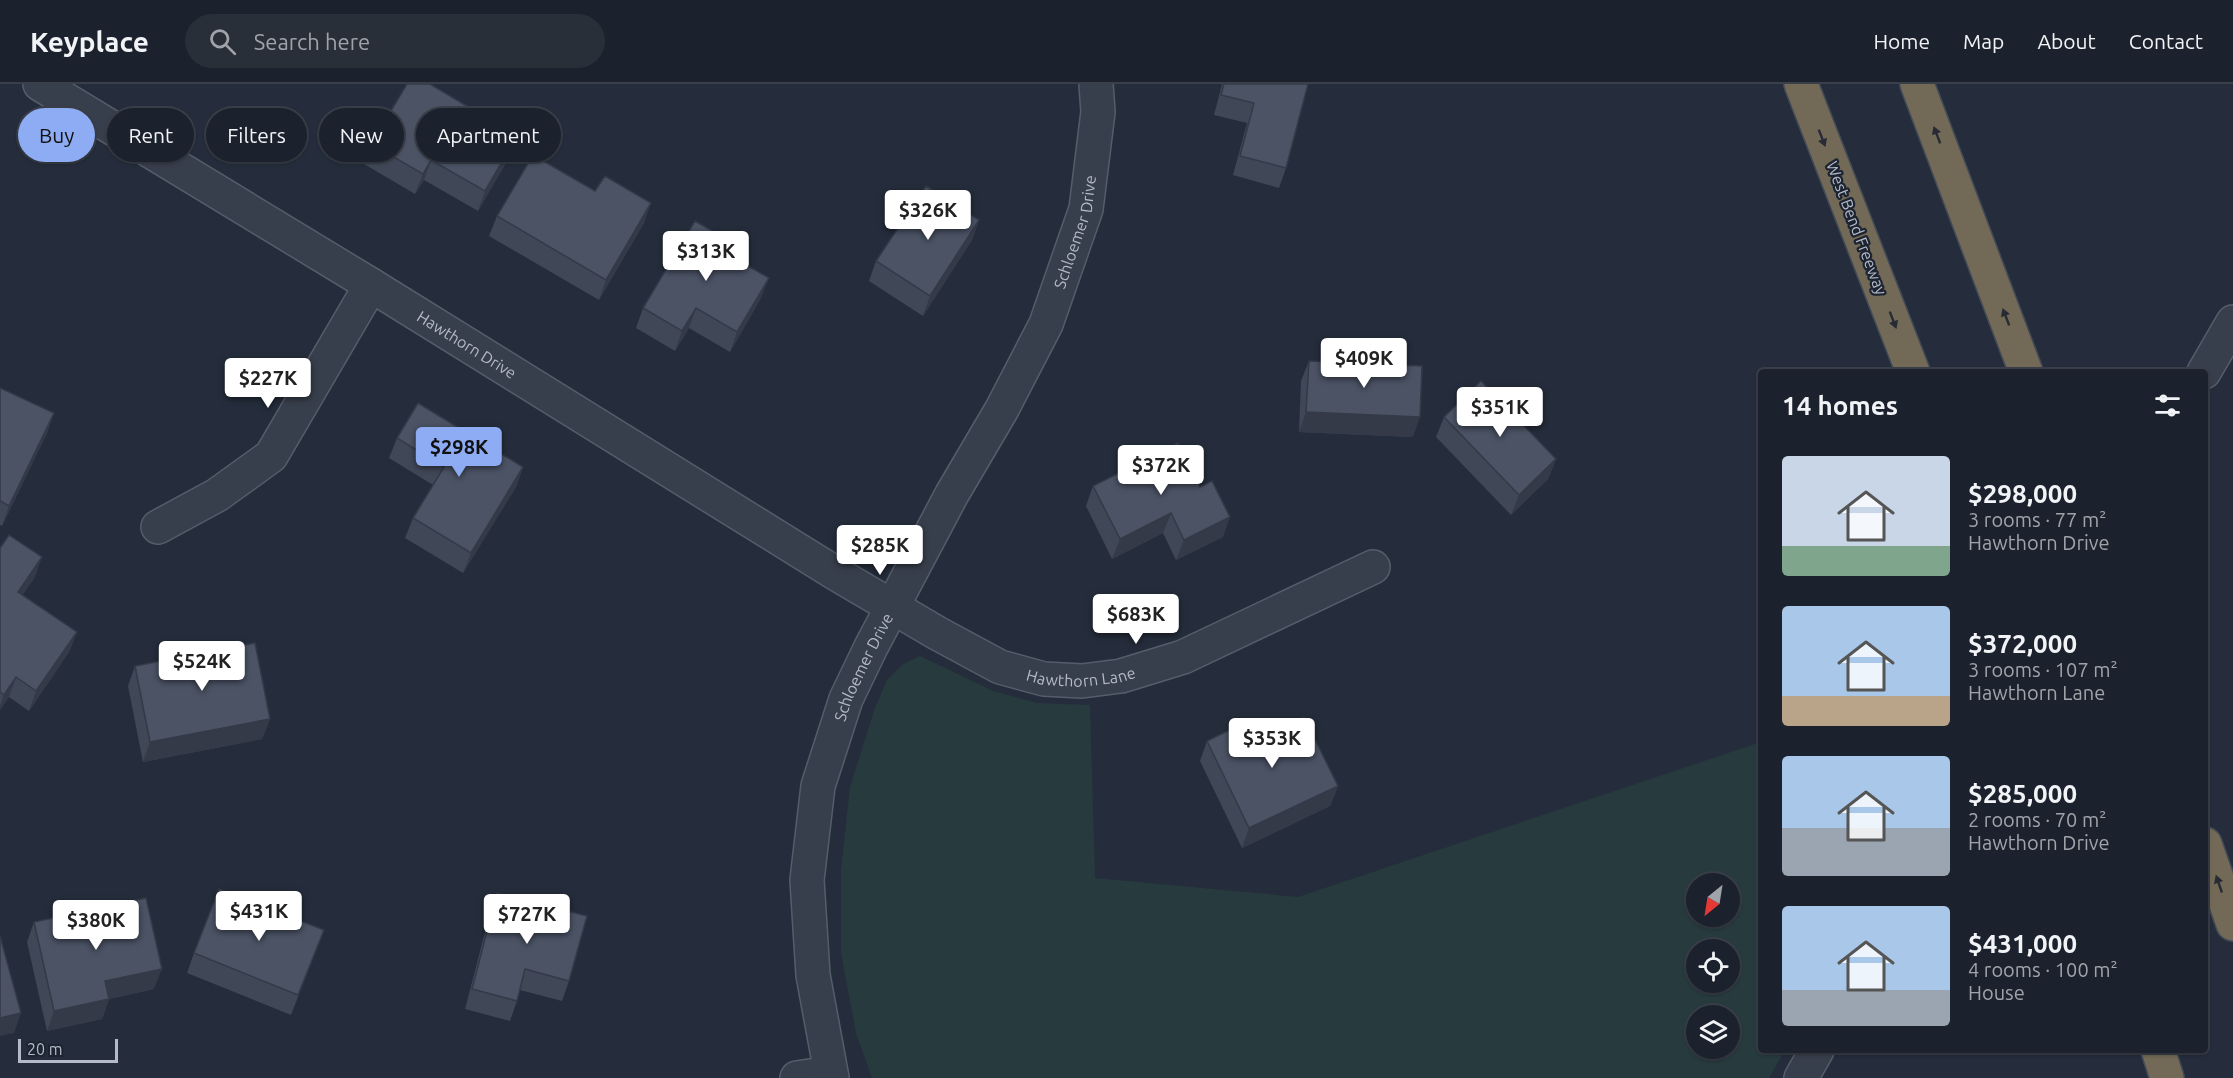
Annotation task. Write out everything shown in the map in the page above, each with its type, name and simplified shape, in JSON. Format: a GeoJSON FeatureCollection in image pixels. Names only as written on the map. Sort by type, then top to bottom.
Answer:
{"type":"FeatureCollection","features":[{"type":"Feature","properties":{"kind":"highway","name":"West Bend Freeway"},"geometry":{"type":"LineString","coordinates":[[1801,84],[1912,369]]}},
{"type":"Feature","properties":{"kind":"highway"},"geometry":{"type":"LineString","coordinates":[[1917,84],[2025,369]]}},
{"type":"Feature","properties":{"kind":"highway"},"geometry":{"type":"LineString","coordinates":[[2208,853],[2233,924]]}},
{"type":"Feature","properties":{"kind":"highway"},"geometry":{"type":"LineString","coordinates":[[2159,1053],[2167,1078]]}},
{"type":"Feature","properties":{"kind":"street","name":"Hawthorn Drive"},"geometry":{"type":"LineString","coordinates":[[40,84],[371,285],[892,607]]}},
{"type":"Feature","properties":{"kind":"street","name":"Schloemer Drive"},"geometry":{"type":"LineString","coordinates":[[831,1076],[813,975],[807,880],[818,786],[846,699],[952,494],[1002,409],[1046,324],[1086,209],[1098,112],[1096,84]]}},
{"type":"Feature","properties":{"kind":"street"},"geometry":{"type":"LineString","coordinates":[[158,527],[217,495],[271,456],[371,285]]}},
{"type":"Feature","properties":{"kind":"street"},"geometry":{"type":"LineString","coordinates":[[2207,369],[2233,322]]}},
{"type":"Feature","properties":{"kind":"street","name":"Hawthorn Lane"},"geometry":{"type":"LineString","coordinates":[[892,607],[1000,667],[1044,679],[1082,681],[1121,676],[1183,657],[1373,567]]}},
{"type":"Feature","properties":{"kind":"street"},"geometry":{"type":"LineString","coordinates":[[1800,1078],[1814,1053]]}},
{"type":"Feature","properties":{"kind":"street"},"geometry":{"type":"LineString","coordinates":[[797,1078],[831,1076]]}},
{"type":"Feature","properties":{"kind":"green space"},"geometry":{"type":"Polygon","coordinates":[[[920,656],[993,691],[1037,703],[1090,705],[1095,878],[1298,897],[1758,743],[1758,1053],[1783,1053],[1769,1078],[872,1078],[856,1033],[841,953],[841,871],[850,787],[875,708],[887,680],[902,665],[920,656]]]}},
{"type":"Feature","properties":{"kind":"building"},"geometry":{"type":"Polygon","coordinates":[[[407,84],[430,84],[470,108],[416,108],[416,162],[430,162],[423,174],[402,162],[404,108],[393,108],[407,84]]]}},
{"type":"Feature","properties":{"kind":"building"},"geometry":{"type":"Polygon","coordinates":[[[1224,84],[1308,84],[1286,168],[1240,156],[1254,103],[1221,95],[1224,84]]]}},
{"type":"Feature","properties":{"kind":"building"},"geometry":{"type":"Polygon","coordinates":[[[434,162],[502,162],[485,191],[434,162]]]}},
{"type":"Feature","properties":{"kind":"building"},"geometry":{"type":"Polygon","coordinates":[[[529,162],[545,162],[595,191],[605,176],[651,203],[606,280],[497,216],[529,162]]]}},
{"type":"Feature","properties":{"kind":"building"},"geometry":{"type":"Polygon","coordinates":[[[926,186],[979,220],[930,296],[876,261],[926,186]]]}},
{"type":"Feature","properties":{"kind":"building"},"geometry":{"type":"Polygon","coordinates":[[[695,221],[740,247],[734,258],[769,278],[737,332],[696,308],[682,331],[643,308],[695,221]]]}},
{"type":"Feature","properties":{"kind":"building"},"geometry":{"type":"Polygon","coordinates":[[[1309,361],[1422,366],[1420,417],[1306,412],[1309,361]]]}},
{"type":"Feature","properties":{"kind":"building"},"geometry":{"type":"Polygon","coordinates":[[[1481,381],[1556,459],[1519,495],[1444,417],[1481,381]]]}},
{"type":"Feature","properties":{"kind":"building"},"geometry":{"type":"Polygon","coordinates":[[[0,388],[54,413],[9,506],[0,501],[0,388]]]}},
{"type":"Feature","properties":{"kind":"building"},"geometry":{"type":"Polygon","coordinates":[[[418,403],[523,467],[471,553],[413,518],[444,467],[397,438],[418,403]]]}},
{"type":"Feature","properties":{"kind":"building"},"geometry":{"type":"Polygon","coordinates":[[[1178,443],[1200,487],[1212,481],[1230,517],[1184,540],[1171,513],[1120,539],[1093,486],[1178,443]]]}},
{"type":"Feature","properties":{"kind":"building"},"geometry":{"type":"Polygon","coordinates":[[[9,535],[42,557],[18,592],[77,632],[36,691],[16,677],[4,695],[0,692],[0,548],[9,535]]]}},
{"type":"Feature","properties":{"kind":"building"},"geometry":{"type":"Polygon","coordinates":[[[255,643],[270,719],[150,742],[135,666],[255,643]]]}},
{"type":"Feature","properties":{"kind":"building"},"geometry":{"type":"Polygon","coordinates":[[[1304,717],[1338,786],[1249,828],[1207,741],[1250,720],[1259,739],[1304,717]]]}},
{"type":"Feature","properties":{"kind":"building"},"geometry":{"type":"Polygon","coordinates":[[[219,889],[324,930],[298,995],[194,953],[219,889]]]}},
{"type":"Feature","properties":{"kind":"building"},"geometry":{"type":"Polygon","coordinates":[[[497,893],[587,916],[569,981],[525,969],[517,1001],[472,989],[497,893]]]}},
{"type":"Feature","properties":{"kind":"building"},"geometry":{"type":"Polygon","coordinates":[[[146,898],[162,969],[105,981],[109,999],[54,1011],[34,922],[146,898]]]}},
{"type":"Feature","properties":{"kind":"building"},"geometry":{"type":"Polygon","coordinates":[[[0,936],[21,1013],[0,1018],[0,936]]]}}]}
